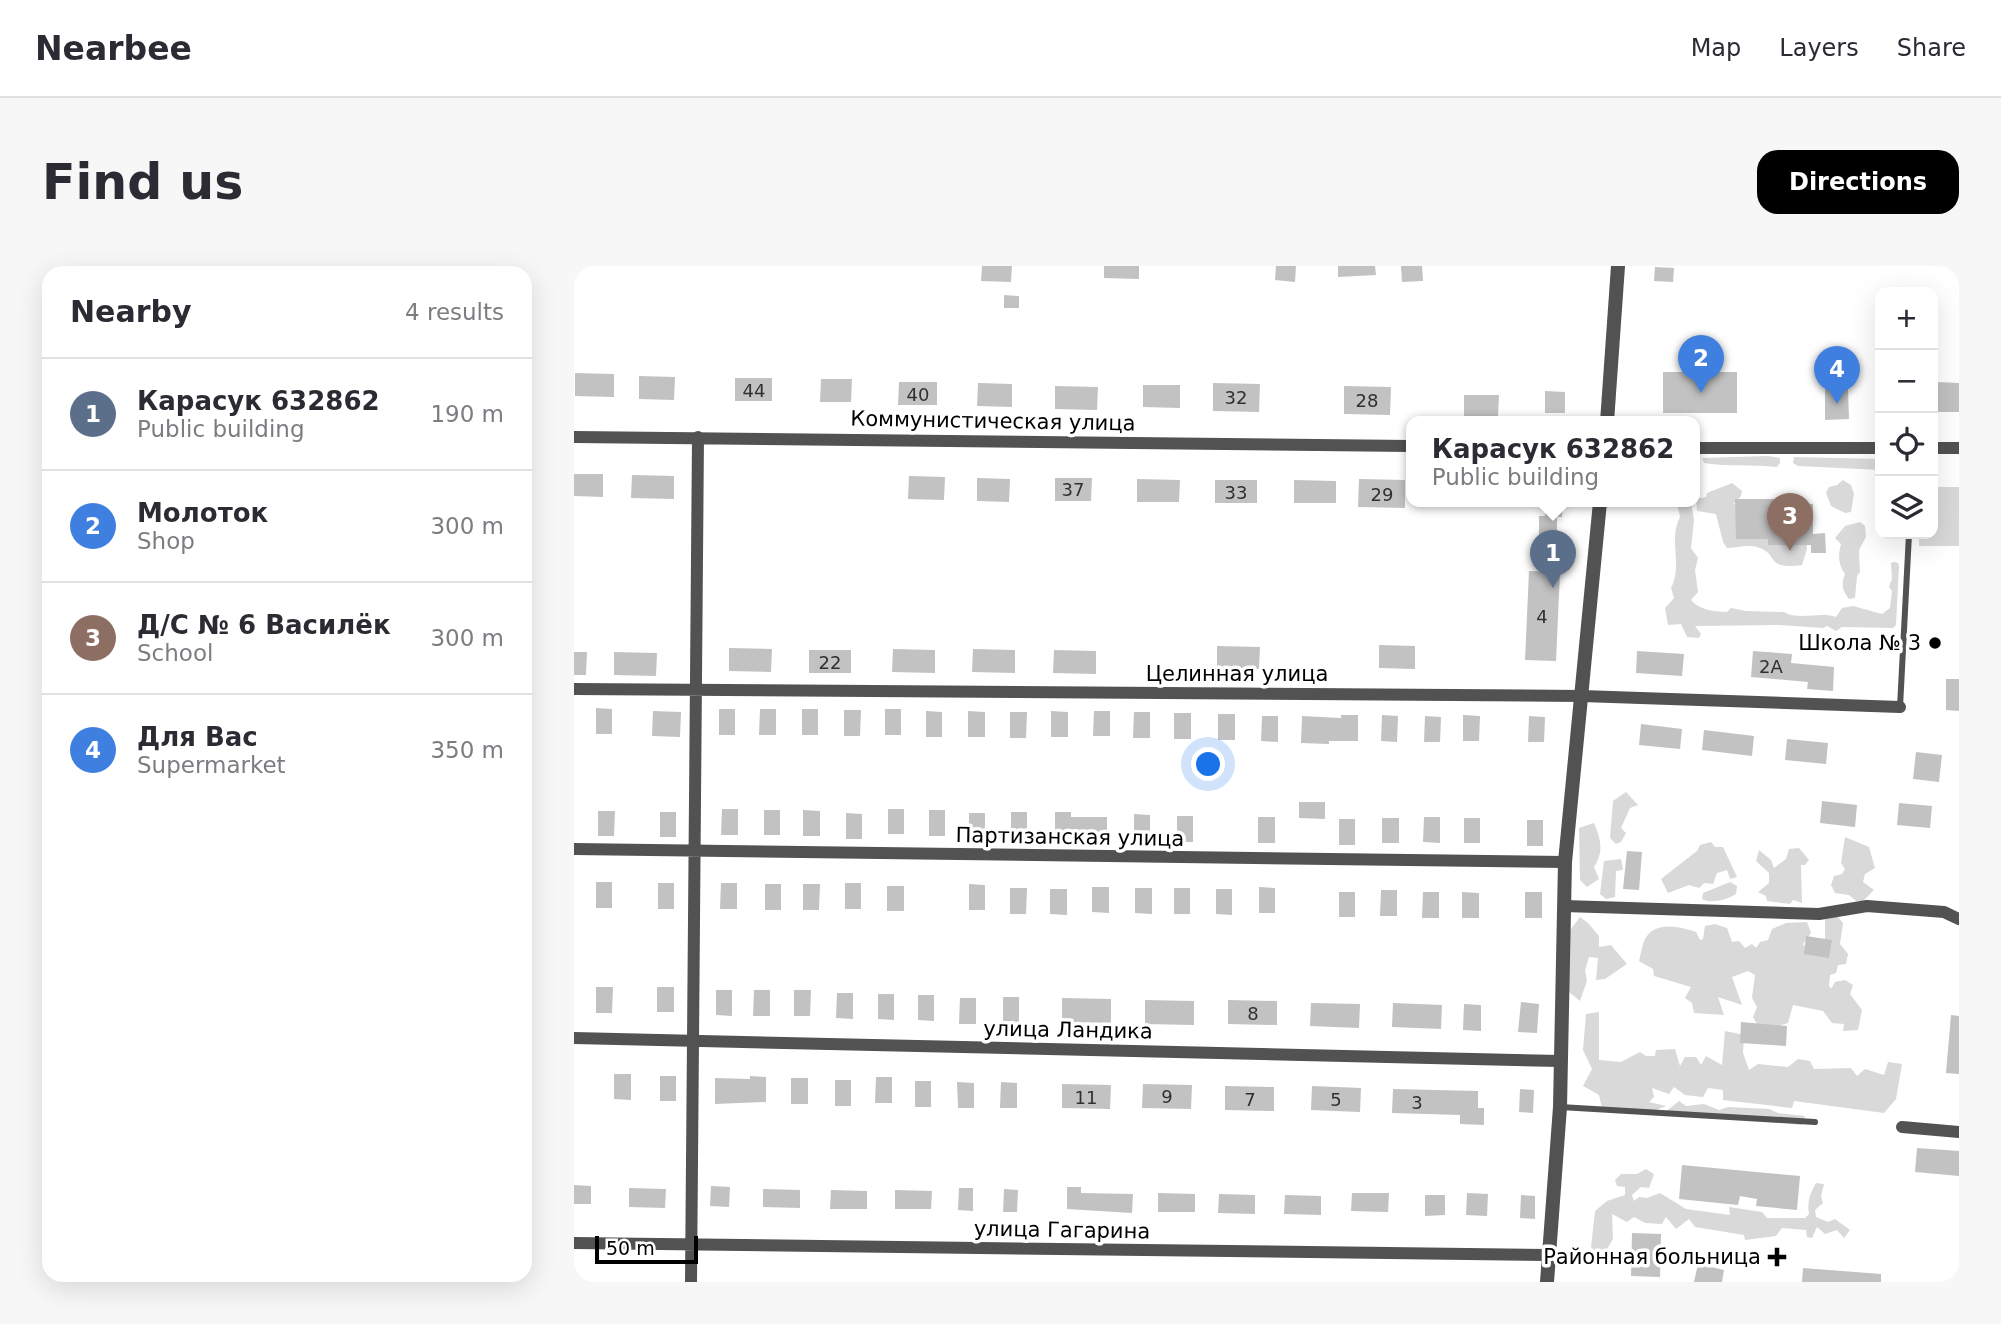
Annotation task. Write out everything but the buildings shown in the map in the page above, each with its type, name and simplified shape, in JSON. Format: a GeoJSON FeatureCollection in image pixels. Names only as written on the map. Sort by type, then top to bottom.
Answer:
{"type":"FeatureCollection","features":[{"type":"Feature","properties":{"kind":"street"},"geometry":{"type":"LineString","coordinates":[[1607,416],[1618,266]]}},
{"type":"Feature","properties":{"kind":"street"},"geometry":{"type":"LineString","coordinates":[[691,1282],[698,437]]}},
{"type":"Feature","properties":{"kind":"street","name":"Коммунистическая улица"},"geometry":{"type":"LineString","coordinates":[[574,438],[698,437],[1406,446]]}},
{"type":"Feature","properties":{"kind":"street"},"geometry":{"type":"LineString","coordinates":[[1700,448],[1875,448]]}},
{"type":"Feature","properties":{"kind":"street"},"geometry":{"type":"LineString","coordinates":[[1938,448],[1959,449]]}},
{"type":"Feature","properties":{"kind":"street"},"geometry":{"type":"LineString","coordinates":[[1547,1282],[1560,1107],[1565,862],[1600,507]]}},
{"type":"Feature","properties":{"kind":"street","name":"Целинная улица"},"geometry":{"type":"LineString","coordinates":[[574,689],[1582,696],[1900,706]]}},
{"type":"Feature","properties":{"kind":"street","name":"Партизанская улица"},"geometry":{"type":"LineString","coordinates":[[574,849],[1565,862]]}},
{"type":"Feature","properties":{"kind":"street"},"geometry":{"type":"LineString","coordinates":[[1564,906],[1819,914],[1867,906],[1944,912],[1959,919]]}},
{"type":"Feature","properties":{"kind":"street","name":"улица Ландика"},"geometry":{"type":"LineString","coordinates":[[574,1038],[1560,1061]]}},
{"type":"Feature","properties":{"kind":"street"},"geometry":{"type":"LineString","coordinates":[[1902,1127],[1959,1132]]}},
{"type":"Feature","properties":{"kind":"street","name":"улица Гагарина"},"geometry":{"type":"LineString","coordinates":[[574,1243],[1549,1255]]}},
{"type":"Feature","properties":{"kind":"lane"},"geometry":{"type":"LineString","coordinates":[[1900,706],[1909,539]]}},
{"type":"Feature","properties":{"kind":"lane"},"geometry":{"type":"LineString","coordinates":[[1560,1107],[1815,1122]]}},
{"type":"Feature","properties":{"kind":"shaded area"},"geometry":{"type":"Polygon","coordinates":[[[1794,457],[1875,459],[1875,470],[1798,466],[1793,463],[1794,457]]]}},
{"type":"Feature","properties":{"kind":"shaded area"},"geometry":{"type":"Polygon","coordinates":[[[1702,458],[1780,458],[1777,467],[1704,463],[1702,458]]]}},
{"type":"Feature","properties":{"kind":"shaded area"},"geometry":{"type":"Polygon","coordinates":[[[1843,480],[1851,485],[1854,494],[1851,512],[1845,513],[1831,506],[1826,493],[1829,487],[1843,480]]]}},
{"type":"Feature","properties":{"kind":"shaded area"},"geometry":{"type":"Polygon","coordinates":[[[1732,483],[1742,491],[1734,503],[1738,512],[1806,537],[1807,549],[1802,565],[1782,565],[1774,561],[1769,553],[1754,546],[1727,548],[1716,514],[1697,511],[1700,498],[1706,497],[1707,493],[1732,483]]]}},
{"type":"Feature","properties":{"kind":"shaded area"},"geometry":{"type":"Polygon","coordinates":[[[1938,487],[1959,487],[1959,546],[1919,546],[1919,539],[1938,539],[1938,487]]]}},
{"type":"Feature","properties":{"kind":"shaded area"},"geometry":{"type":"Polygon","coordinates":[[[1678,507],[1692,507],[1694,520],[1691,548],[1698,558],[1695,570],[1698,592],[1691,600],[1699,606],[1722,612],[1731,608],[1784,612],[1796,616],[1836,617],[1842,608],[1853,606],[1882,614],[1890,608],[1891,563],[1894,562],[1898,563],[1899,567],[1896,625],[1893,628],[1842,627],[1836,631],[1827,626],[1695,626],[1701,634],[1699,638],[1687,637],[1681,624],[1668,625],[1665,608],[1674,598],[1671,588],[1676,570],[1675,535],[1680,517],[1678,507]]]}},
{"type":"Feature","properties":{"kind":"shaded area"},"geometry":{"type":"Polygon","coordinates":[[[1860,522],[1865,526],[1866,537],[1859,550],[1860,572],[1857,576],[1855,598],[1849,599],[1843,587],[1845,574],[1839,560],[1841,544],[1835,538],[1845,526],[1860,522]]]}},
{"type":"Feature","properties":{"kind":"shaded area"},"geometry":{"type":"Polygon","coordinates":[[[1626,792],[1638,805],[1630,808],[1621,828],[1626,833],[1621,842],[1616,844],[1610,838],[1613,801],[1626,792]]]}},
{"type":"Feature","properties":{"kind":"shaded area"},"geometry":{"type":"Polygon","coordinates":[[[1594,823],[1600,845],[1594,867],[1599,879],[1587,887],[1580,880],[1579,828],[1594,823]]]}},
{"type":"Feature","properties":{"kind":"shaded area"},"geometry":{"type":"Polygon","coordinates":[[[1845,837],[1869,847],[1875,868],[1865,874],[1863,882],[1874,890],[1863,901],[1835,893],[1831,885],[1834,876],[1842,874],[1845,869],[1841,863],[1845,837]]]}},
{"type":"Feature","properties":{"kind":"shaded area"},"geometry":{"type":"Polygon","coordinates":[[[1711,842],[1715,847],[1723,847],[1737,877],[1730,879],[1727,870],[1717,873],[1713,884],[1704,883],[1699,888],[1689,885],[1668,893],[1661,879],[1697,851],[1700,845],[1711,842]]]}},
{"type":"Feature","properties":{"kind":"shaded area"},"geometry":{"type":"Polygon","coordinates":[[[1799,848],[1809,860],[1805,865],[1801,865],[1802,903],[1793,900],[1790,904],[1767,901],[1766,896],[1758,892],[1769,883],[1769,873],[1756,861],[1759,850],[1771,860],[1774,868],[1786,859],[1789,849],[1799,848]]]}},
{"type":"Feature","properties":{"kind":"shaded area"},"geometry":{"type":"Polygon","coordinates":[[[1621,859],[1623,870],[1616,871],[1615,897],[1606,899],[1600,894],[1604,861],[1621,859]]]}},
{"type":"Feature","properties":{"kind":"shaded area"},"geometry":{"type":"Polygon","coordinates":[[[1730,882],[1737,886],[1736,894],[1719,901],[1702,899],[1703,893],[1730,882]]]}},
{"type":"Feature","properties":{"kind":"shaded area"},"geometry":{"type":"Polygon","coordinates":[[[1837,916],[1843,923],[1840,944],[1848,954],[1846,964],[1838,965],[1836,973],[1830,975],[1829,985],[1831,989],[1835,982],[1845,980],[1853,985],[1850,994],[1862,1010],[1858,1030],[1843,1031],[1844,1024],[1832,1023],[1823,1011],[1793,1005],[1788,1023],[1761,1032],[1753,1017],[1757,1007],[1752,998],[1755,975],[1748,971],[1732,977],[1742,1005],[1718,997],[1724,1015],[1694,1013],[1692,1003],[1685,998],[1691,987],[1654,976],[1653,969],[1639,961],[1645,939],[1650,933],[1669,926],[1696,932],[1700,940],[1703,939],[1705,926],[1715,924],[1727,928],[1732,942],[1739,941],[1745,948],[1752,944],[1756,948],[1760,942],[1768,940],[1772,929],[1786,923],[1807,922],[1811,933],[1803,944],[1811,953],[1827,951],[1832,944],[1825,939],[1825,919],[1837,916]]]}},
{"type":"Feature","properties":{"kind":"shaded area"},"geometry":{"type":"Polygon","coordinates":[[[1580,917],[1599,936],[1599,947],[1611,945],[1627,964],[1605,979],[1596,980],[1598,958],[1589,957],[1585,970],[1587,981],[1580,1001],[1569,992],[1568,933],[1580,917]]]}},
{"type":"Feature","properties":{"kind":"shaded area"},"geometry":{"type":"Polygon","coordinates":[[[1599,1012],[1599,1060],[1621,1062],[1640,1052],[1646,1056],[1655,1056],[1656,1050],[1675,1049],[1680,1066],[1685,1057],[1696,1057],[1701,1065],[1706,1056],[1722,1065],[1725,1031],[1744,1035],[1743,1053],[1749,1070],[1758,1064],[1788,1067],[1798,1059],[1810,1061],[1814,1069],[1851,1068],[1857,1076],[1865,1069],[1884,1075],[1888,1062],[1902,1064],[1896,1099],[1884,1113],[1794,1101],[1792,1108],[1723,1100],[1723,1090],[1708,1088],[1703,1097],[1685,1095],[1674,1087],[1669,1094],[1652,1088],[1654,1097],[1649,1102],[1666,1106],[1649,1113],[1602,1108],[1599,1095],[1583,1086],[1592,1069],[1583,1050],[1586,1014],[1599,1012]]]}},
{"type":"Feature","properties":{"kind":"shaded area"},"geometry":{"type":"Polygon","coordinates":[[[1679,1101],[1686,1106],[1704,1104],[1719,1110],[1728,1107],[1769,1109],[1778,1113],[1805,1116],[1802,1125],[1664,1113],[1679,1101]]]}},
{"type":"Feature","properties":{"kind":"shaded area"},"geometry":{"type":"Polygon","coordinates":[[[1646,1169],[1654,1174],[1649,1188],[1641,1187],[1632,1195],[1634,1201],[1639,1197],[1647,1198],[1660,1193],[1686,1209],[1730,1215],[1729,1207],[1762,1212],[1767,1218],[1805,1218],[1809,1214],[1808,1205],[1816,1183],[1824,1184],[1821,1196],[1823,1203],[1815,1210],[1816,1217],[1828,1222],[1835,1219],[1850,1230],[1844,1238],[1837,1230],[1825,1234],[1817,1227],[1812,1238],[1807,1237],[1806,1230],[1782,1228],[1776,1236],[1745,1240],[1744,1235],[1695,1227],[1689,1219],[1676,1229],[1666,1217],[1662,1224],[1645,1223],[1634,1217],[1627,1222],[1612,1214],[1613,1239],[1602,1258],[1591,1247],[1595,1211],[1607,1201],[1625,1195],[1625,1187],[1617,1186],[1615,1180],[1621,1174],[1637,1174],[1646,1169]]]}},
{"type":"Feature","properties":{"kind":"place","name":"Молоток"},"geometry":{"type":"Point","coordinates":[1701,393]}},
{"type":"Feature","properties":{"kind":"place","name":"Для Вас"},"geometry":{"type":"Point","coordinates":[1837,404]}},
{"type":"Feature","properties":{"kind":"place","name":"Д/С № 6 Василёк"},"geometry":{"type":"Point","coordinates":[1790,551]}},
{"type":"Feature","properties":{"kind":"place","name":"Карасук 632862"},"geometry":{"type":"Point","coordinates":[1553,588]}},
{"type":"Feature","properties":{"kind":"place","name":"Школа № 3"},"geometry":{"type":"Point","coordinates":[1935,643]}},
{"type":"Feature","properties":{"kind":"place","name":"Районная больница"},"geometry":{"type":"Point","coordinates":[1777,1257]}}]}
